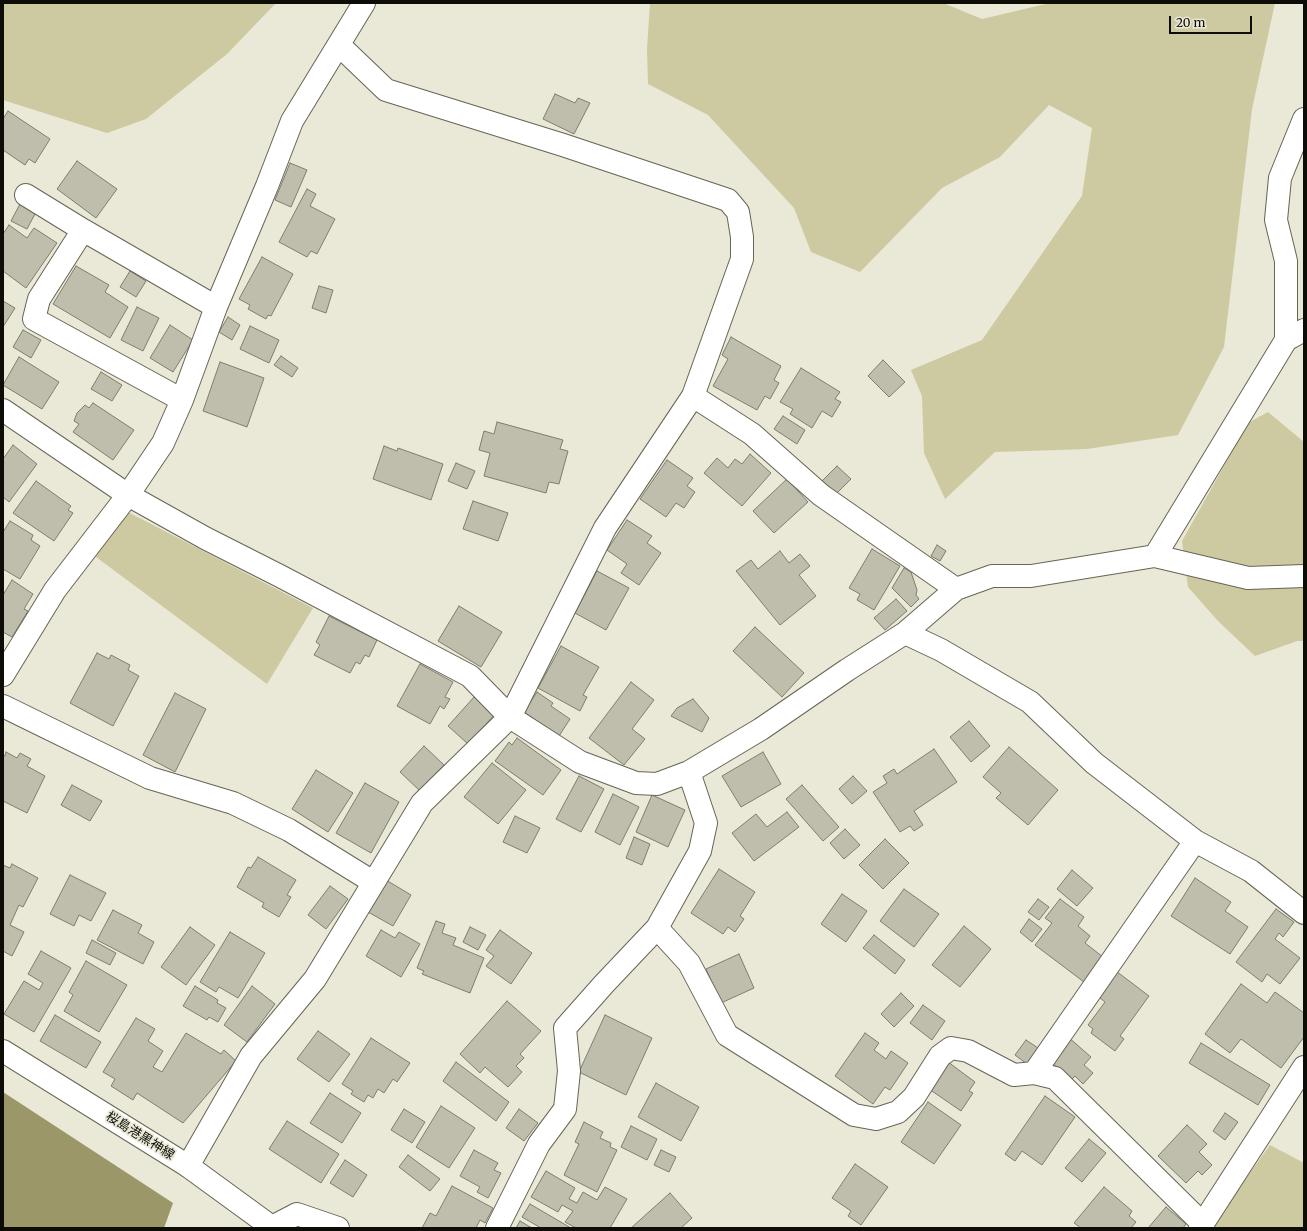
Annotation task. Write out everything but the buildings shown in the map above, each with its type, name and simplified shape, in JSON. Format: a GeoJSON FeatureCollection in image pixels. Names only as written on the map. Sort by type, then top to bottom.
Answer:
{"type":"FeatureCollection","features":[{"type":"Feature","properties":{"kind":"street"},"geometry":{"type":"LineString","coordinates":[[3,676],[56,590],[128,495],[163,443],[182,400],[216,307],[267,186],[292,121],[364,3]]}},
{"type":"Feature","properties":{"kind":"street"},"geometry":{"type":"LineString","coordinates":[[188,1166],[252,1056],[314,979],[422,803],[510,717],[606,528],[693,396],[742,260],[742,237],[738,212],[728,200],[563,145],[386,90],[339,45]]}},
{"type":"Feature","properties":{"kind":"street"},"geometry":{"type":"LineString","coordinates":[[1155,556],[1295,335],[1286,261],[1276,220],[1280,178],[1304,119]]}},
{"type":"Feature","properties":{"kind":"street"},"geometry":{"type":"LineString","coordinates":[[26,195],[83,230],[216,307]]}},
{"type":"Feature","properties":{"kind":"street"},"geometry":{"type":"LineString","coordinates":[[83,230],[39,299],[34,319],[182,400]]}},
{"type":"Feature","properties":{"kind":"street"},"geometry":{"type":"LineString","coordinates":[[693,396],[752,434],[821,495],[956,588]]}},
{"type":"Feature","properties":{"kind":"street"},"geometry":{"type":"LineString","coordinates":[[3,410],[128,495],[204,538],[280,576],[470,676],[510,717],[580,762],[636,783],[657,784],[689,772],[761,729],[847,670],[906,633],[956,588],[992,576],[1031,576],[1155,556],[1248,578],[1304,576]]}},
{"type":"Feature","properties":{"kind":"street"},"geometry":{"type":"LineString","coordinates":[[906,633],[940,650],[1030,702],[1094,763],[1195,841],[1251,871],[1304,913]]}},
{"type":"Feature","properties":{"kind":"street"},"geometry":{"type":"LineString","coordinates":[[3,706],[150,778],[240,806],[289,830],[373,882]]}},
{"type":"Feature","properties":{"kind":"street"},"geometry":{"type":"LineString","coordinates":[[497,1228],[539,1144],[565,1109],[569,1071],[565,1028],[657,928],[700,851],[706,823],[689,772]]}},
{"type":"Feature","properties":{"kind":"street"},"geometry":{"type":"LineString","coordinates":[[1034,1073],[1195,841]]}},
{"type":"Feature","properties":{"kind":"street"},"geometry":{"type":"LineString","coordinates":[[657,928],[689,963],[727,1035],[854,1115],[876,1120],[898,1112],[914,1097],[940,1056],[951,1048],[968,1051],[1014,1075],[1034,1073],[1055,1078],[1201,1226],[1304,1067]]}},
{"type":"Feature","properties":{"kind":"street","name":"桜島港黒神線"},"geometry":{"type":"LineString","coordinates":[[3,1051],[188,1166],[272,1228]]}},
{"type":"Feature","properties":{"kind":"street"},"geometry":{"type":"LineString","coordinates":[[272,1228],[297,1214],[338,1228]]}},
{"type":"Feature","properties":{"kind":"shaded area"},"geometry":{"type":"Polygon","coordinates":[[[3,3],[276,3],[227,54],[146,119],[107,133],[3,100],[3,3]]]}},
{"type":"Feature","properties":{"kind":"shaded area"},"geometry":{"type":"Polygon","coordinates":[[[650,3],[943,3],[982,19],[1050,3],[1275,3],[1252,109],[1224,347],[1178,435],[1087,449],[995,452],[945,499],[924,453],[922,396],[911,370],[982,340],[1082,196],[1092,128],[1049,105],[1000,157],[942,188],[860,272],[811,252],[794,208],[708,115],[648,84],[647,49],[650,3]]]}},
{"type":"Feature","properties":{"kind":"shaded area"},"geometry":{"type":"Polygon","coordinates":[[[1268,412],[1304,442],[1304,641],[1297,641],[1255,656],[1218,621],[1188,587],[1182,541],[1248,423],[1268,412]]]}},
{"type":"Feature","properties":{"kind":"shaded area"},"geometry":{"type":"Polygon","coordinates":[[[124,510],[313,608],[267,684],[92,554],[124,510]]]}},
{"type":"Feature","properties":{"kind":"shaded area"},"geometry":{"type":"Polygon","coordinates":[[[3,1092],[173,1203],[164,1228],[3,1228],[3,1092]]]}},
{"type":"Feature","properties":{"kind":"shaded area"},"geometry":{"type":"Polygon","coordinates":[[[1270,1145],[1304,1163],[1304,1228],[1210,1228],[1270,1145]]]}}]}
